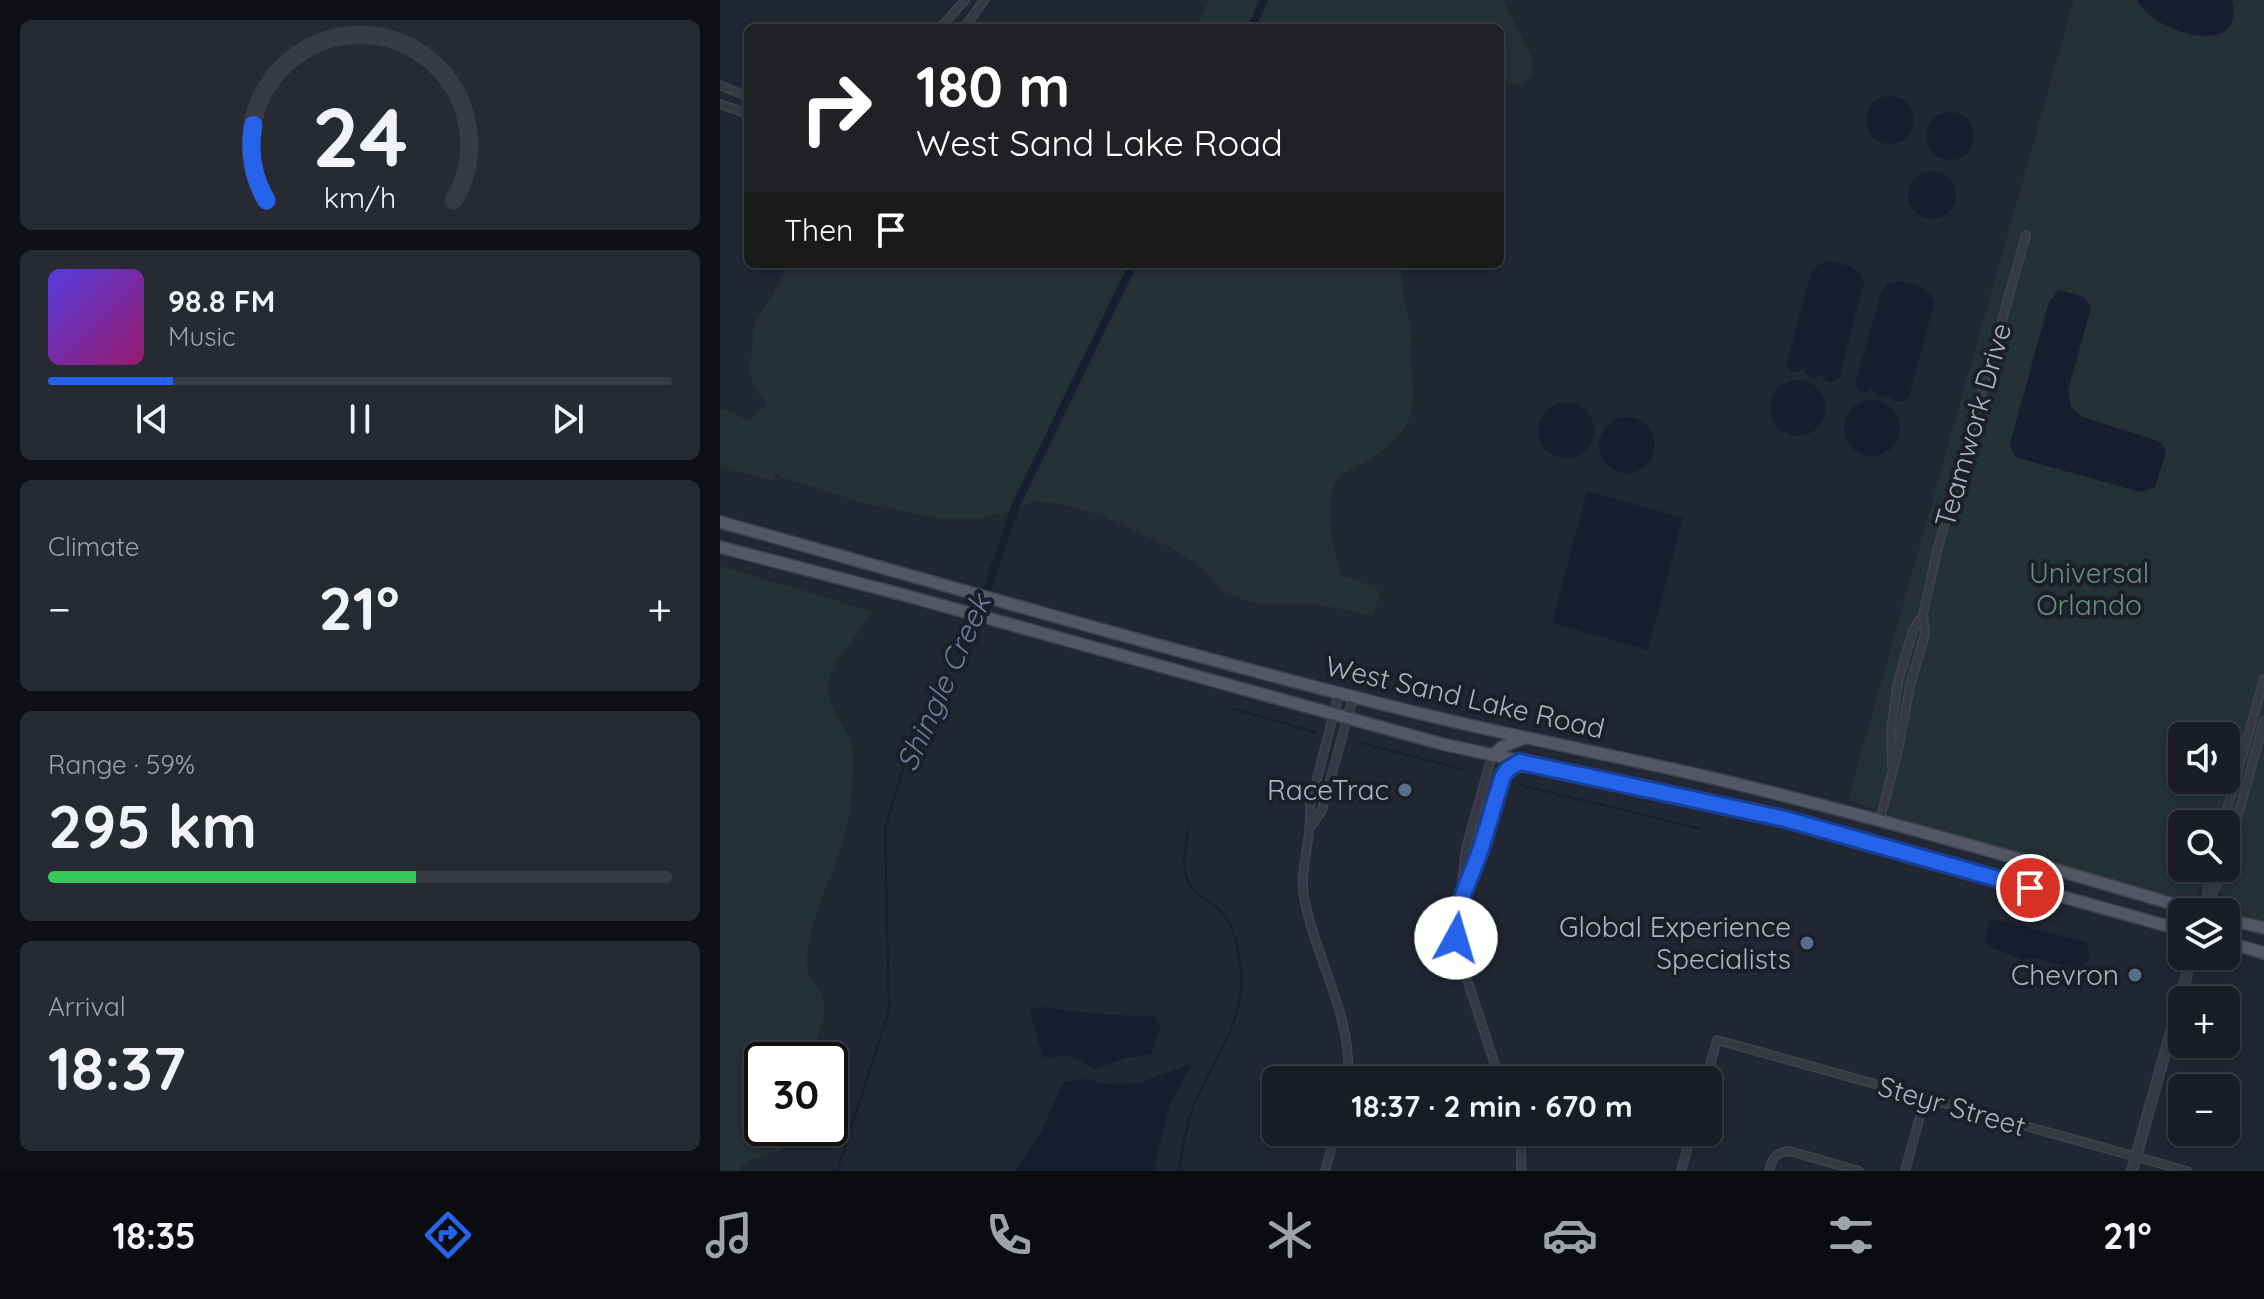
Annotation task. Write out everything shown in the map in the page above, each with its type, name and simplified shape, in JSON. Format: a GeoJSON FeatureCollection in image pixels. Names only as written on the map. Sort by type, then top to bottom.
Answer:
{"type":"FeatureCollection","features":[{"type":"Feature","properties":{"kind":"main road","name":"West Sand Lake Road"},"geometry":{"type":"LineString","coordinates":[[720,522],[1353,697],[1524,738],[1687,772],[1880,820],[2168,902]]}},
{"type":"Feature","properties":{"kind":"main road","name":"West Sand Lake Road"},"geometry":{"type":"LineString","coordinates":[[720,547],[1334,715],[1492,756],[1802,823],[2168,926]]}},
{"type":"Feature","properties":{"kind":"main road"},"geometry":{"type":"LineString","coordinates":[[1492,756],[1502,747],[1524,738]]}},
{"type":"Feature","properties":{"kind":"main road"},"geometry":{"type":"LineString","coordinates":[[2240,922],[2264,928]]}},
{"type":"Feature","properties":{"kind":"main road"},"geometry":{"type":"LineString","coordinates":[[2240,946],[2264,953]]}},
{"type":"Feature","properties":{"kind":"street"},"geometry":{"type":"LineString","coordinates":[[944,24],[965,0]]}},
{"type":"Feature","properties":{"kind":"street"},"geometry":{"type":"LineString","coordinates":[[967,24],[984,0]]}},
{"type":"Feature","properties":{"kind":"street"},"geometry":{"type":"LineString","coordinates":[[720,85],[744,96]]}},
{"type":"Feature","properties":{"kind":"street"},"geometry":{"type":"LineString","coordinates":[[732,92],[722,105],[744,113]]}},
{"type":"Feature","properties":{"kind":"street"},"geometry":{"type":"LineString","coordinates":[[732,92],[732,110]]}},
{"type":"Feature","properties":{"kind":"street","name":"Teamwork Drive"},"geometry":{"type":"LineString","coordinates":[[1880,820],[1925,634],[1923,615],[1936,555],[2026,235]]}},
{"type":"Feature","properties":{"kind":"street","name":"Teamwork Drive"},"geometry":{"type":"LineString","coordinates":[[1892,765],[1892,708],[1913,630],[1923,615]]}},
{"type":"Feature","properties":{"kind":"street"},"geometry":{"type":"LineString","coordinates":[[2227,810],[2264,679]]}},
{"type":"Feature","properties":{"kind":"street"},"geometry":{"type":"LineString","coordinates":[[1339,693],[1316,776],[1310,806],[1312,825],[1302,873],[1304,896],[1346,1029],[1349,1066]]}},
{"type":"Feature","properties":{"kind":"street"},"geometry":{"type":"LineString","coordinates":[[1312,825],[1322,810],[1353,697]]}},
{"type":"Feature","properties":{"kind":"street"},"geometry":{"type":"LineString","coordinates":[[2239,810],[2264,721]]}},
{"type":"Feature","properties":{"kind":"street"},"geometry":{"type":"LineString","coordinates":[[1492,756],[1466,848],[1456,938],[1495,1066]]}},
{"type":"Feature","properties":{"kind":"street"},"geometry":{"type":"LineString","coordinates":[[1461,893],[1480,850],[1503,776],[1520,762]]}},
{"type":"Feature","properties":{"kind":"street"},"geometry":{"type":"LineString","coordinates":[[1316,776],[1330,780]]}},
{"type":"Feature","properties":{"kind":"street"},"geometry":{"type":"LineString","coordinates":[[2132,1171],[2188,970]]}},
{"type":"Feature","properties":{"kind":"street","name":"Steyr Street"},"geometry":{"type":"LineString","coordinates":[[1710,1066],[1717,1040],[2187,1171]]}},
{"type":"Feature","properties":{"kind":"street"},"geometry":{"type":"LineString","coordinates":[[1905,1171],[1925,1098]]}},
{"type":"Feature","properties":{"kind":"street"},"geometry":{"type":"LineString","coordinates":[[1325,1171],[1332,1146]]}},
{"type":"Feature","properties":{"kind":"street"},"geometry":{"type":"LineString","coordinates":[[1520,1146],[1521,1171]]}},
{"type":"Feature","properties":{"kind":"street"},"geometry":{"type":"LineString","coordinates":[[1681,1171],[1688,1146]]}},
{"type":"Feature","properties":{"kind":"street"},"geometry":{"type":"LineString","coordinates":[[1769,1171],[1772,1160],[1780,1152],[1790,1151],[1859,1171]]}},
{"type":"Feature","properties":{"kind":"green space"},"geometry":{"type":"Polygon","coordinates":[[[1209,0],[1503,0],[1531,55],[1533,75],[1524,84],[1504,84],[1504,24],[1197,24],[1209,0]]]}},
{"type":"Feature","properties":{"kind":"green space","name":"Universal Orlando"},"geometry":{"type":"Polygon","coordinates":[[[2074,0],[2264,0],[2264,921],[2240,914],[2240,898],[2222,898],[2223,893],[2199,886],[2196,898],[2181,898],[1895,819],[1888,812],[1890,799],[1881,797],[1875,810],[1849,797],[2074,0]]]}},
{"type":"Feature","properties":{"kind":"green space"},"geometry":{"type":"Polygon","coordinates":[[[788,268],[1403,268],[1403,293],[1411,337],[1412,410],[1403,431],[1391,443],[1342,475],[1335,484],[1329,509],[1341,575],[1376,588],[1380,594],[1373,615],[1315,604],[1259,604],[1226,594],[1199,565],[1169,547],[1101,515],[1051,502],[1034,501],[1010,512],[977,519],[943,519],[864,503],[781,477],[776,472],[773,481],[720,466],[720,409],[749,422],[767,404],[755,389],[750,374],[754,325],[788,268]]]}},
{"type":"Feature","properties":{"kind":"green space"},"geometry":{"type":"Polygon","coordinates":[[[720,566],[871,611],[837,660],[829,678],[829,698],[851,743],[853,768],[844,836],[815,918],[807,953],[808,974],[824,1004],[823,1021],[815,1042],[744,1042],[744,1146],[783,1146],[781,1151],[749,1160],[737,1171],[720,1171],[720,566]]]}},
{"type":"Feature","properties":{"kind":"water"},"geometry":{"type":"Polygon","coordinates":[[[2137,0],[2232,0],[2233,19],[2226,30],[2212,36],[2196,35],[2160,22],[2146,12],[2137,0]]]}},
{"type":"Feature","properties":{"kind":"water"},"geometry":{"type":"Polygon","coordinates":[[[1890,96],[1907,103],[1914,120],[1907,137],[1890,144],[1873,137],[1866,120],[1873,103],[1890,96]]]}},
{"type":"Feature","properties":{"kind":"water"},"geometry":{"type":"Polygon","coordinates":[[[1950,112],[1967,119],[1974,136],[1967,153],[1950,160],[1933,153],[1926,136],[1933,119],[1950,112]]]}},
{"type":"Feature","properties":{"kind":"water"},"geometry":{"type":"Polygon","coordinates":[[[1932,171],[1949,178],[1956,195],[1949,212],[1932,219],[1915,212],[1908,195],[1915,178],[1932,171]]]}},
{"type":"Feature","properties":{"kind":"water"},"geometry":{"type":"Polygon","coordinates":[[[1829,261],[1856,270],[1864,283],[1839,378],[1832,383],[1824,380],[1821,374],[1808,377],[1803,369],[1791,372],[1786,364],[1812,271],[1819,264],[1829,261]]]}},
{"type":"Feature","properties":{"kind":"water"},"geometry":{"type":"Polygon","coordinates":[[[1899,281],[1925,289],[1934,303],[1909,397],[1901,402],[1893,400],[1890,394],[1878,396],[1872,389],[1861,392],[1855,383],[1882,291],[1888,283],[1899,281]]]}},
{"type":"Feature","properties":{"kind":"water"},"geometry":{"type":"Polygon","coordinates":[[[2058,290],[2084,297],[2091,308],[2068,390],[2071,407],[2083,417],[2161,442],[2166,452],[2155,487],[2140,492],[2015,457],[2010,444],[2049,302],[2058,290]]]}},
{"type":"Feature","properties":{"kind":"water"},"geometry":{"type":"Polygon","coordinates":[[[1798,380],[1817,389],[1826,408],[1817,427],[1798,436],[1779,427],[1770,408],[1779,389],[1798,380]]]}},
{"type":"Feature","properties":{"kind":"water"},"geometry":{"type":"Polygon","coordinates":[[[1872,400],[1891,409],[1900,428],[1891,447],[1872,456],[1853,447],[1844,428],[1853,409],[1872,400]]]}},
{"type":"Feature","properties":{"kind":"water"},"geometry":{"type":"Polygon","coordinates":[[[1566,402],[1585,411],[1594,430],[1585,449],[1566,458],[1547,449],[1538,430],[1547,411],[1566,402]]]}},
{"type":"Feature","properties":{"kind":"water"},"geometry":{"type":"Polygon","coordinates":[[[1627,417],[1646,426],[1655,445],[1646,464],[1627,473],[1608,464],[1599,445],[1608,426],[1627,417]]]}},
{"type":"Feature","properties":{"kind":"water"},"geometry":{"type":"Polygon","coordinates":[[[1587,491],[1683,518],[1648,650],[1552,623],[1587,491]]]}},
{"type":"Feature","properties":{"kind":"water"},"geometry":{"type":"Polygon","coordinates":[[[1996,919],[2086,942],[2090,956],[2077,967],[2039,959],[2023,960],[1988,946],[1985,940],[1989,921],[1996,919]]]}},
{"type":"Feature","properties":{"kind":"water"},"geometry":{"type":"Polygon","coordinates":[[[1042,1007],[1155,1017],[1161,1026],[1151,1054],[1126,1058],[1095,1069],[1071,1056],[1043,1057],[1029,1010],[1042,1007]]]}},
{"type":"Feature","properties":{"kind":"water"},"geometry":{"type":"Polygon","coordinates":[[[1192,1064],[1169,1106],[1154,1171],[1015,1171],[1042,1130],[1063,1082],[1088,1079],[1106,1084],[1138,1083],[1192,1064]]]}},
{"type":"Feature","properties":{"kind":"waterway","name":"Shingle Creek"},"geometry":{"type":"LineString","coordinates":[[1253,24],[1264,0]]}},
{"type":"Feature","properties":{"kind":"waterway","name":"Shingle Creek"},"geometry":{"type":"LineString","coordinates":[[971,636],[1016,505],[1131,268]]}},
{"type":"Feature","properties":{"kind":"waterway","name":"Shingle Creek"},"geometry":{"type":"LineString","coordinates":[[837,1171],[889,1011],[885,828],[910,746],[948,666],[971,636]]}},
{"type":"Feature","properties":{"kind":"waterway"},"geometry":{"type":"LineString","coordinates":[[1234,709],[1315,732]]}},
{"type":"Feature","properties":{"kind":"waterway"},"geometry":{"type":"LineString","coordinates":[[1362,743],[1465,770]]}},
{"type":"Feature","properties":{"kind":"waterway"},"geometry":{"type":"LineString","coordinates":[[1521,785],[1701,829]]}},
{"type":"Feature","properties":{"kind":"waterway"},"geometry":{"type":"LineString","coordinates":[[1178,1171],[1194,1105],[1232,1025],[1241,991],[1239,958],[1228,921],[1221,911],[1195,892],[1186,877],[1184,861],[1189,827]]}},
{"type":"Feature","properties":{"kind":"place","name":"RaceTrac"},"geometry":{"type":"Point","coordinates":[1405,790]}},
{"type":"Feature","properties":{"kind":"place","name":"Global Experience Specialists"},"geometry":{"type":"Point","coordinates":[1807,943]}},
{"type":"Feature","properties":{"kind":"place","name":"Chevron"},"geometry":{"type":"Point","coordinates":[2135,975]}},
{"type":"Feature","properties":{"kind":"route"},"geometry":{"type":"LineString","coordinates":[[1456,938],[1461,893],[1480,850],[1503,776],[1512,765],[1520,762],[1785,819],[2030,888]]}}]}
